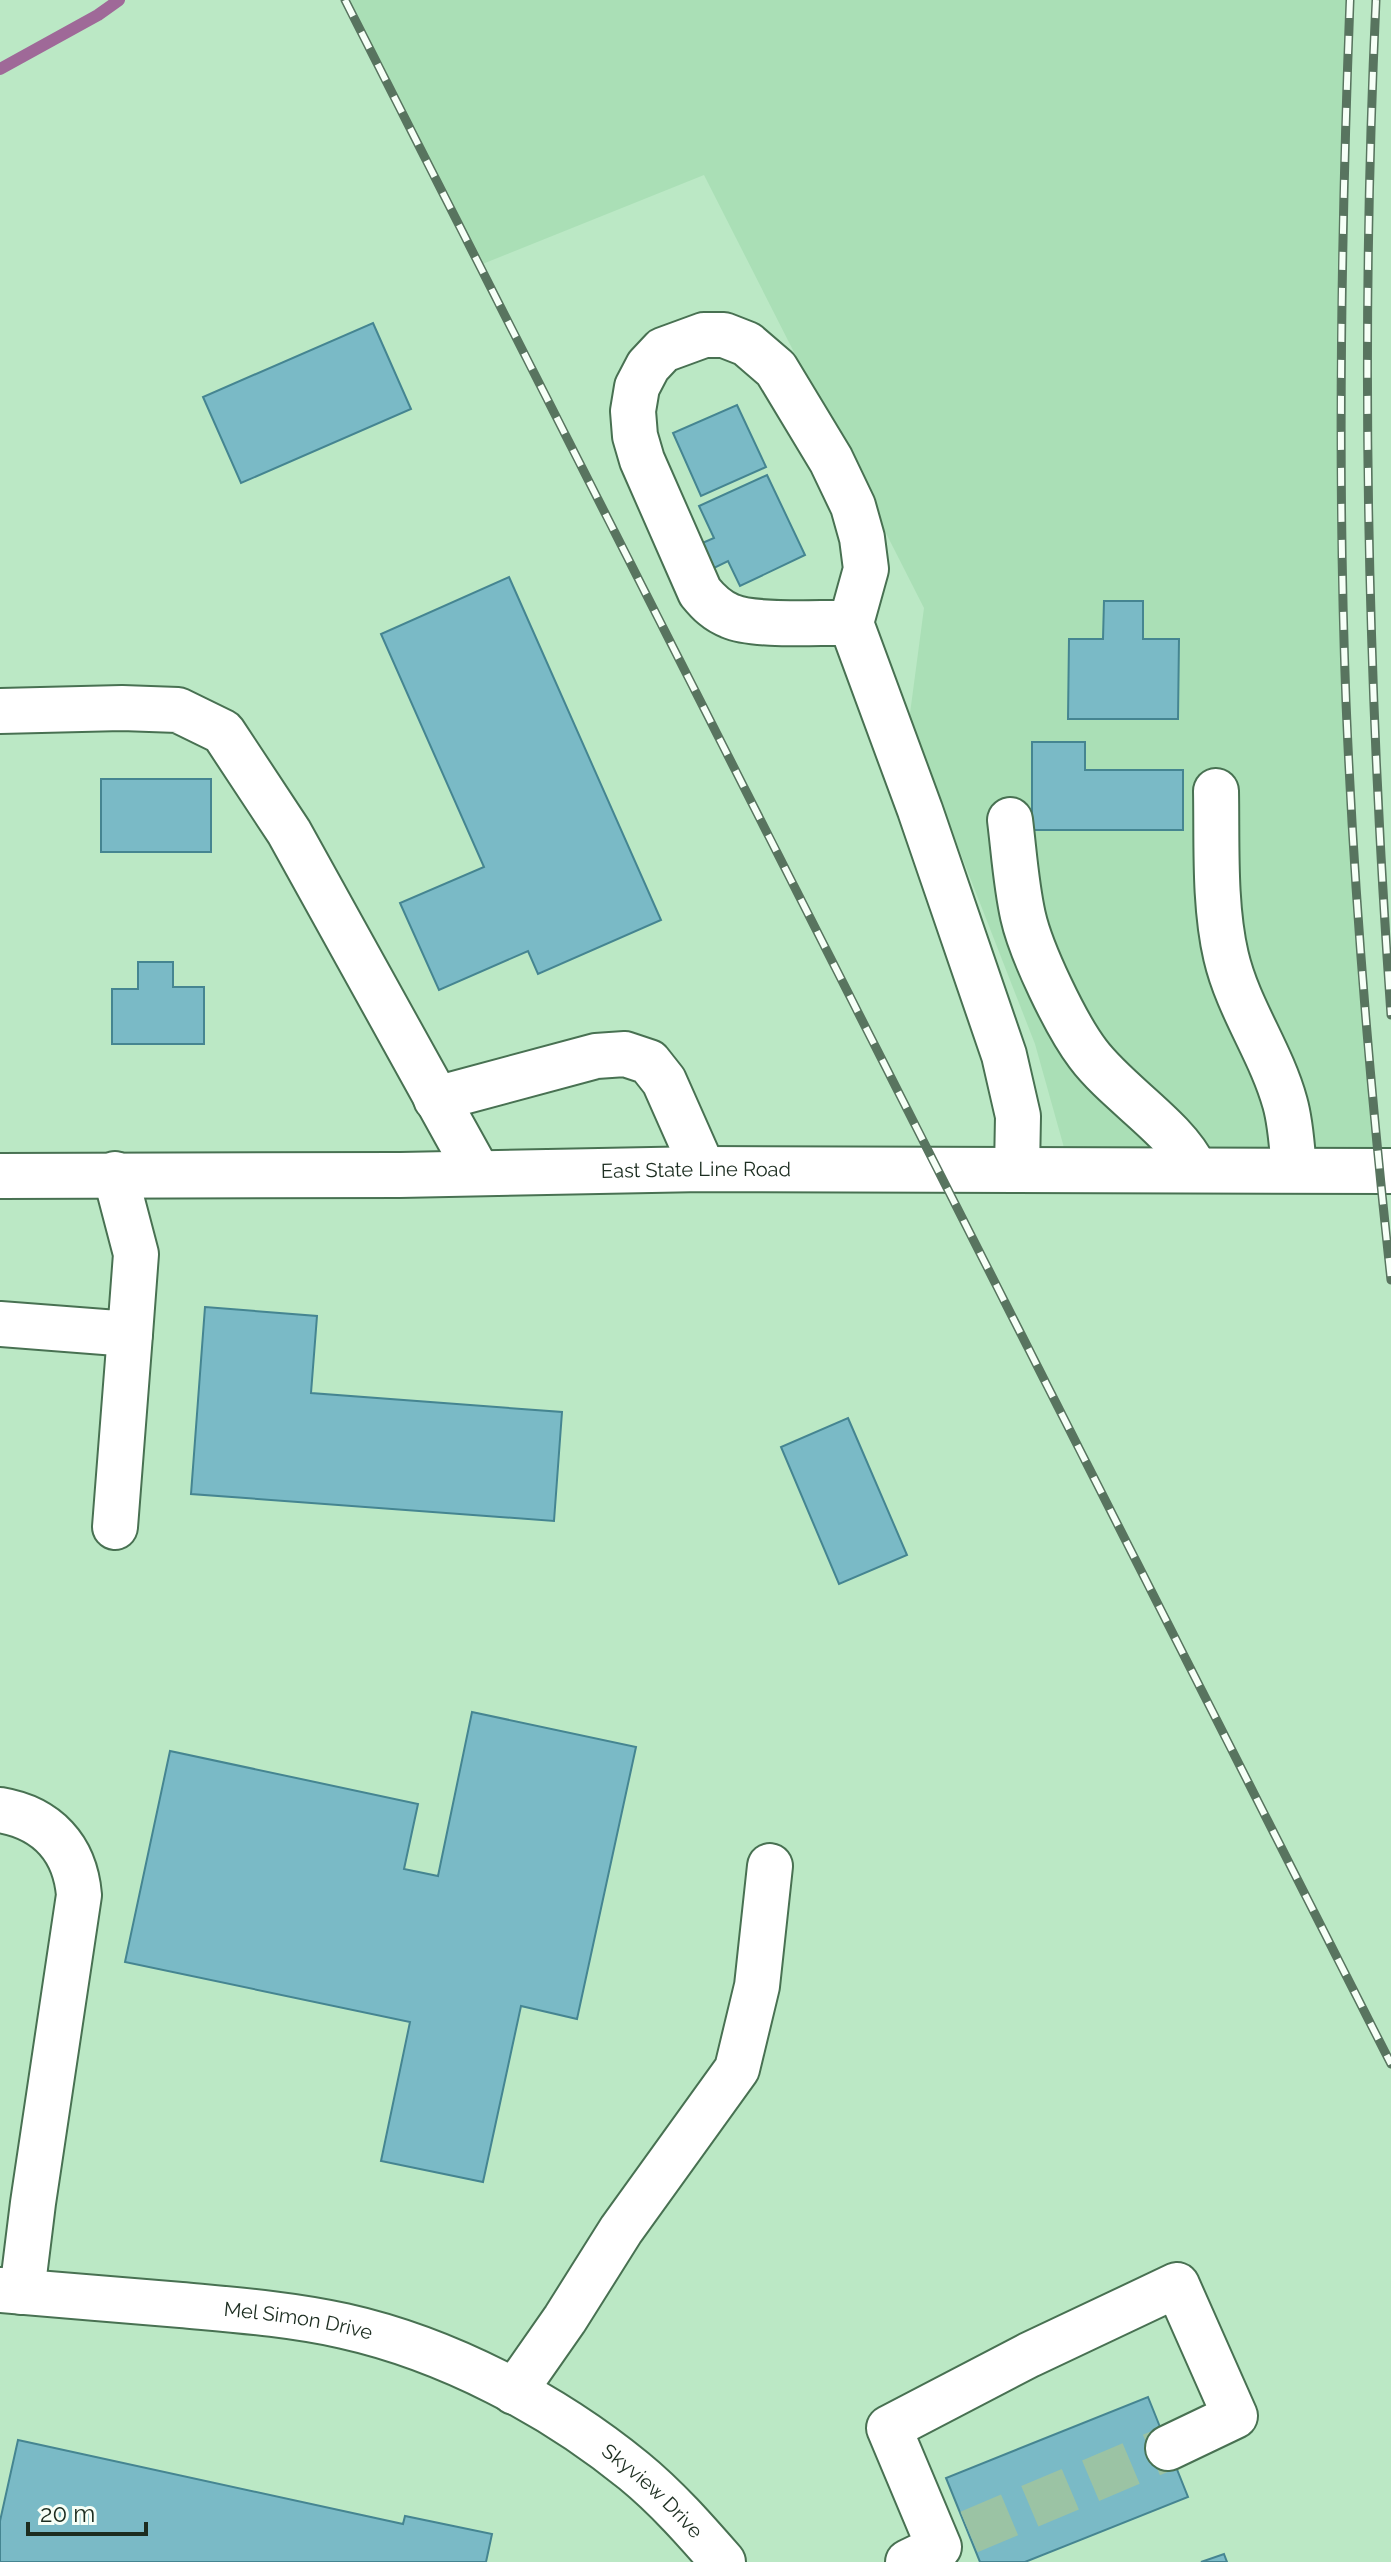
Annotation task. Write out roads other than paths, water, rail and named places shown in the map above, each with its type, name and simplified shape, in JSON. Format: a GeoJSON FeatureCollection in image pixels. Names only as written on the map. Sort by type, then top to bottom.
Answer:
{"type":"FeatureCollection","features":[{"type":"Feature","properties":{"kind":"street"},"geometry":{"type":"LineString","coordinates":[[851,623],[752,621],[732,617],[715,609],[700,592],[642,460],[635,436],[633,411],[637,387],[648,366],[663,350],[704,335],[724,335],[747,344],[776,369],[831,460],[853,506],[866,569],[851,623],[920,810],[1004,1055],[1018,1116],[1017,1169]]}},
{"type":"Feature","properties":{"kind":"street"},"geometry":{"type":"LineString","coordinates":[[0,711],[178,710],[223,732],[289,832],[478,1173]]}},
{"type":"Feature","properties":{"kind":"street"},"geometry":{"type":"LineString","coordinates":[[1216,791],[1219,896],[1226,954],[1241,1001],[1286,1105],[1294,1170]]}},
{"type":"Feature","properties":{"kind":"street"},"geometry":{"type":"LineString","coordinates":[[1010,820],[1023,918],[1051,990],[1087,1054],[1188,1153],[1195,1169]]}},
{"type":"Feature","properties":{"kind":"street"},"geometry":{"type":"LineString","coordinates":[[436,1099],[596,1056],[625,1054],[649,1062],[664,1081],[703,1169]]}},
{"type":"Feature","properties":{"kind":"street","name":"East State Line Road"},"geometry":{"type":"LineString","coordinates":[[0,1176],[703,1169],[1391,1171]]}},
{"type":"Feature","properties":{"kind":"street"},"geometry":{"type":"LineString","coordinates":[[115,1174],[136,1254],[115,1527]]}},
{"type":"Feature","properties":{"kind":"street"},"geometry":{"type":"LineString","coordinates":[[0,1324],[130,1334]]}},
{"type":"Feature","properties":{"kind":"street"},"geometry":{"type":"LineString","coordinates":[[0,1810],[45,1827],[66,1849],[77,1872],[79,1895],[33,2203],[11,2291]]}},
{"type":"Feature","properties":{"kind":"street"},"geometry":{"type":"LineString","coordinates":[[514,2392],[621,2230],[737,2069],[757,1986],[770,1866]]}},
{"type":"Feature","properties":{"kind":"street"},"geometry":{"type":"LineString","coordinates":[[939,2547],[889,2428],[1029,2355],[1177,2285],[1235,2416],[1168,2448]]}},
{"type":"Feature","properties":{"kind":"street","name":"Mel Simon Drive"},"geometry":{"type":"LineString","coordinates":[[11,2291],[255,2312],[342,2326],[391,2339],[463,2365],[574,2428]]}},
{"type":"Feature","properties":{"kind":"street","name":"Skyview Drive"},"geometry":{"type":"LineString","coordinates":[[574,2428],[644,2480],[677,2510],[723,2562]]}},
{"type":"Feature","properties":{"kind":"waterway"},"geometry":{"type":"LineString","coordinates":[[0,69],[98,15],[119,0]]}},
{"type":"Feature","properties":{"kind":"tunnel"},"geometry":{"type":"LineString","coordinates":[[969,2532],[1168,2448]]}},
{"type":"Feature","properties":{"kind":"railway"},"geometry":{"type":"LineString","coordinates":[[345,0],[1391,2064]]}},
{"type":"Feature","properties":{"kind":"railway"},"geometry":{"type":"LineString","coordinates":[[1350,0],[1341,351],[1346,702],[1364,991],[1391,1280]]}},
{"type":"Feature","properties":{"kind":"railway"},"geometry":{"type":"LineString","coordinates":[[1376,0],[1368,254],[1368,508],[1376,761],[1391,1015]]}}]}
